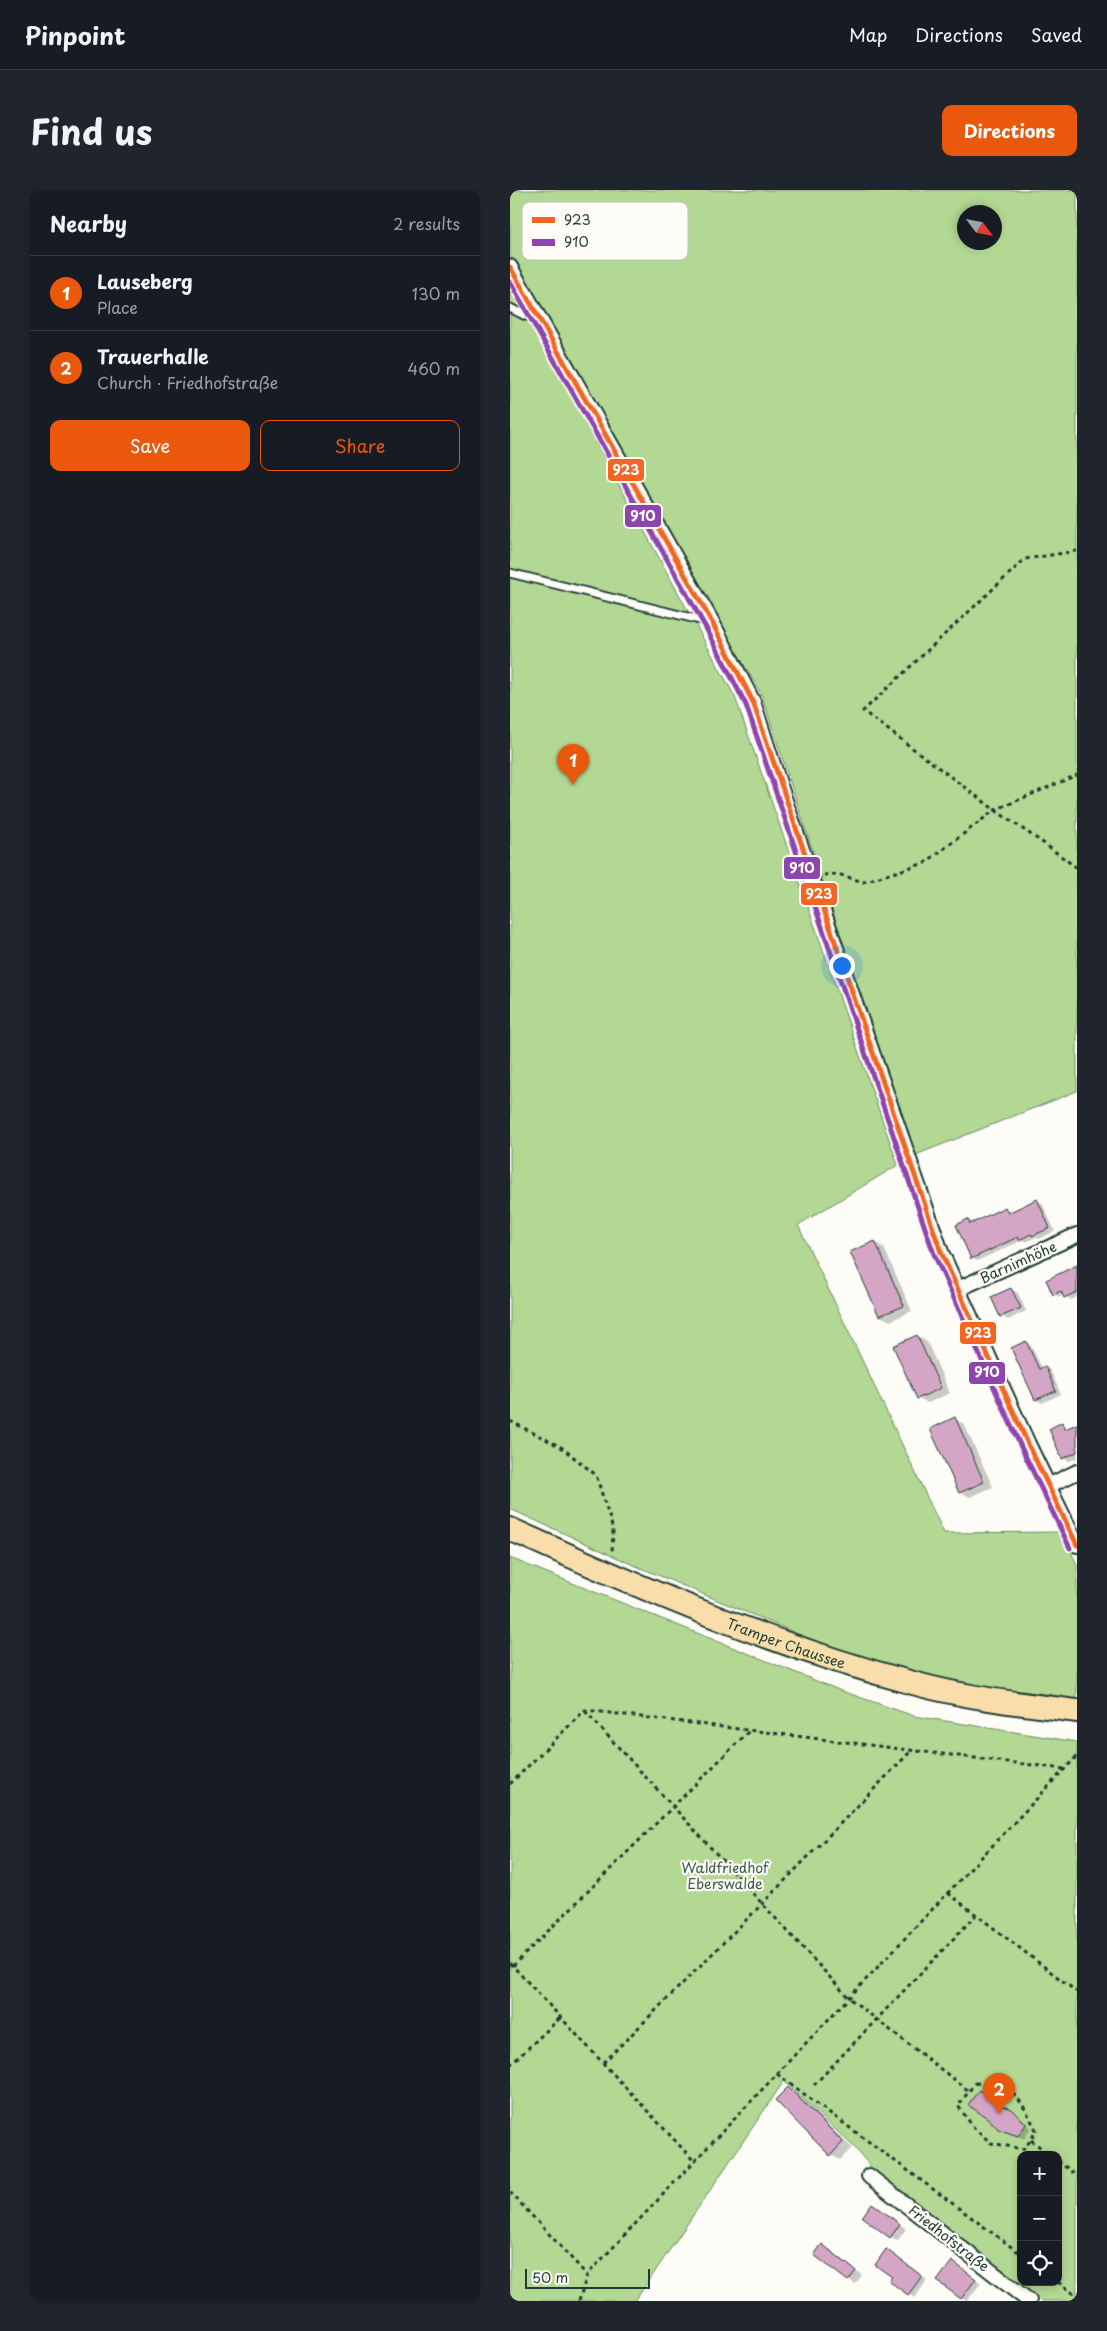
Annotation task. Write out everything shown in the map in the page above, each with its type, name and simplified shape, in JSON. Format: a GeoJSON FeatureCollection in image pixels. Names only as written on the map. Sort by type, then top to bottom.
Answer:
{"type":"FeatureCollection","features":[{"type":"Feature","properties":{"kind":"main road","name":"Tramper Chaussee"},"geometry":{"type":"LineString","coordinates":[[510,1529],[605,1572],[836,1660],[914,1683],[980,1698],[1077,1711]]}},
{"type":"Feature","properties":{"kind":"street"},"geometry":{"type":"LineString","coordinates":[[510,267],[713,624],[753,702],[780,786],[941,1252],[1077,1545]]}},
{"type":"Feature","properties":{"kind":"street","name":"Barnimhöhe"},"geometry":{"type":"LineString","coordinates":[[958,1289],[1077,1235]]}},
{"type":"Feature","properties":{"kind":"street"},"geometry":{"type":"LineString","coordinates":[[1048,1486],[1077,1472]]}},
{"type":"Feature","properties":{"kind":"street","name":"Friedhofstraße"},"geometry":{"type":"LineString","coordinates":[[869,2176],[1029,2301]]}},
{"type":"Feature","properties":{"kind":"lane"},"geometry":{"type":"LineString","coordinates":[[510,308],[526,316],[539,318]]}},
{"type":"Feature","properties":{"kind":"lane"},"geometry":{"type":"LineString","coordinates":[[510,573],[713,624]]}},
{"type":"Feature","properties":{"kind":"path"},"geometry":{"type":"LineString","coordinates":[[1077,551],[1025,558],[863,711],[994,810],[1077,868]]}},
{"type":"Feature","properties":{"kind":"path"},"geometry":{"type":"LineString","coordinates":[[825,875],[838,874],[864,882],[925,863],[994,810],[1077,775]]}},
{"type":"Feature","properties":{"kind":"path"},"geometry":{"type":"LineString","coordinates":[[510,1421],[561,1446],[596,1475],[613,1529],[614,1550],[605,1572]]}},
{"type":"Feature","properties":{"kind":"path"},"geometry":{"type":"LineString","coordinates":[[585,1710],[1065,1769]]}},
{"type":"Feature","properties":{"kind":"path"},"geometry":{"type":"LineString","coordinates":[[510,1784],[585,1710]]}},
{"type":"Feature","properties":{"kind":"path"},"geometry":{"type":"LineString","coordinates":[[585,1710],[849,1998],[969,2091]]}},
{"type":"Feature","properties":{"kind":"path"},"geometry":{"type":"LineString","coordinates":[[514,1966],[750,1731]]}},
{"type":"Feature","properties":{"kind":"path"},"geometry":{"type":"LineString","coordinates":[[602,2063],[762,1904],[912,1750]]}},
{"type":"Feature","properties":{"kind":"path"},"geometry":{"type":"LineString","coordinates":[[579,2301],[587,2275],[1077,1756]]}},
{"type":"Feature","properties":{"kind":"path"},"geometry":{"type":"LineString","coordinates":[[948,1894],[1077,1992]]}},
{"type":"Feature","properties":{"kind":"path"},"geometry":{"type":"LineString","coordinates":[[814,2085],[976,1915]]}},
{"type":"Feature","properties":{"kind":"path"},"geometry":{"type":"LineString","coordinates":[[510,1963],[694,2161]]}},
{"type":"Feature","properties":{"kind":"path"},"geometry":{"type":"LineString","coordinates":[[510,2065],[560,2018]]}},
{"type":"Feature","properties":{"kind":"path"},"geometry":{"type":"LineString","coordinates":[[777,2074],[1017,2251]]}},
{"type":"Feature","properties":{"kind":"path"},"geometry":{"type":"LineString","coordinates":[[975,2083],[998,2084],[1014,2094],[1024,2106],[1036,2130],[1031,2140],[1023,2149],[991,2143],[974,2128],[958,2106],[969,2091],[975,2083]]}},
{"type":"Feature","properties":{"kind":"path"},"geometry":{"type":"LineString","coordinates":[[1031,2140],[1045,2151]]}},
{"type":"Feature","properties":{"kind":"path"},"geometry":{"type":"LineString","coordinates":[[1062,2164],[1077,2176]]}},
{"type":"Feature","properties":{"kind":"path"},"geometry":{"type":"LineString","coordinates":[[510,2192],[587,2275]]}},
{"type":"Feature","properties":{"kind":"path"},"geometry":{"type":"LineString","coordinates":[[1062,2285],[1077,2296]]}},
{"type":"Feature","properties":{"kind":"green space"},"geometry":{"type":"Polygon","coordinates":[[[510,190],[1077,190],[1077,1091],[913,1156],[762,696],[510,255],[510,190]]]}},
{"type":"Feature","properties":{"kind":"green space"},"geometry":{"type":"Polygon","coordinates":[[[510,285],[735,697],[898,1165],[798,1225],[944,1533],[1062,1532],[1077,1565],[1077,1697],[1071,1701],[1017,1699],[846,1654],[629,1563],[510,1509],[510,285]]]}},
{"type":"Feature","properties":{"kind":"green space","name":"Waldfriedhof Eberswalde"},"geometry":{"type":"Polygon","coordinates":[[[510,1558],[839,1690],[914,1716],[1077,1742],[1077,2301],[1042,2301],[1023,2286],[1062,2286],[1062,2151],[1017,2151],[1017,2282],[874,2171],[856,2149],[784,2081],[635,2301],[510,2301],[510,1558]]]}},
{"type":"Feature","properties":{"kind":"building"},"geometry":{"type":"Polygon","coordinates":[[[1037,1199],[1050,1228],[1019,1240],[1018,1237],[971,1259],[956,1225],[968,1219],[970,1224],[1005,1207],[1008,1213],[1037,1199]]]}},
{"type":"Feature","properties":{"kind":"building"},"geometry":{"type":"Polygon","coordinates":[[[875,1241],[904,1306],[879,1316],[850,1252],[875,1241]]]}},
{"type":"Feature","properties":{"kind":"building"},"geometry":{"type":"Polygon","coordinates":[[[1077,1265],[1077,1292],[1064,1298],[1061,1291],[1053,1295],[1046,1280],[1077,1265]]]}},
{"type":"Feature","properties":{"kind":"building"},"geometry":{"type":"Polygon","coordinates":[[[1011,1288],[1021,1308],[1000,1317],[991,1297],[1011,1288]]]}},
{"type":"Feature","properties":{"kind":"building"},"geometry":{"type":"Polygon","coordinates":[[[917,1335],[941,1388],[917,1399],[893,1346],[917,1335]]]}},
{"type":"Feature","properties":{"kind":"building"},"geometry":{"type":"Polygon","coordinates":[[[1026,1341],[1039,1369],[1045,1366],[1056,1391],[1035,1400],[1011,1348],[1026,1341]]]}},
{"type":"Feature","properties":{"kind":"building"},"geometry":{"type":"Polygon","coordinates":[[[955,1417],[984,1482],[959,1493],[930,1429],[955,1417]]]}},
{"type":"Feature","properties":{"kind":"building"},"geometry":{"type":"Polygon","coordinates":[[[1062,1422],[1065,1429],[1077,1424],[1077,1452],[1062,1459],[1049,1429],[1062,1422]]]}},
{"type":"Feature","properties":{"kind":"building"},"geometry":{"type":"Polygon","coordinates":[[[788,2087],[843,2142],[830,2156],[775,2100],[788,2087]]]}},
{"type":"Feature","properties":{"kind":"building"},"geometry":{"type":"Polygon","coordinates":[[[979,2090],[999,2105],[1012,2109],[1026,2124],[1018,2136],[998,2129],[989,2119],[968,2105],[979,2090]]]}},
{"type":"Feature","properties":{"kind":"building"},"geometry":{"type":"Polygon","coordinates":[[[872,2203],[900,2224],[890,2238],[862,2217],[872,2203]]]}},
{"type":"Feature","properties":{"kind":"building"},"geometry":{"type":"Polygon","coordinates":[[[822,2244],[856,2271],[848,2281],[814,2255],[822,2244]]]}},
{"type":"Feature","properties":{"kind":"building"},"geometry":{"type":"Polygon","coordinates":[[[886,2249],[922,2276],[908,2295],[889,2281],[892,2277],[875,2265],[886,2249]]]}},
{"type":"Feature","properties":{"kind":"building"},"geometry":{"type":"Polygon","coordinates":[[[952,2261],[976,2279],[961,2299],[937,2281],[952,2261]]]}},
{"type":"Feature","properties":{"kind":"transit line","name":"923"},"geometry":{"type":"LineString","coordinates":[[510,267],[713,624],[753,702],[941,1252],[1028,1444],[1077,1545]]}},
{"type":"Feature","properties":{"kind":"transit line","name":"910"},"geometry":{"type":"LineString","coordinates":[[510,282],[706,628],[746,705],[934,1254],[1021,1447],[1070,1548]]}},
{"type":"Feature","properties":{"kind":"place","name":"Lauseberg"},"geometry":{"type":"Point","coordinates":[573,785]}},
{"type":"Feature","properties":{"kind":"place","name":"Trauerhalle"},"geometry":{"type":"Point","coordinates":[999,2114]}}]}
